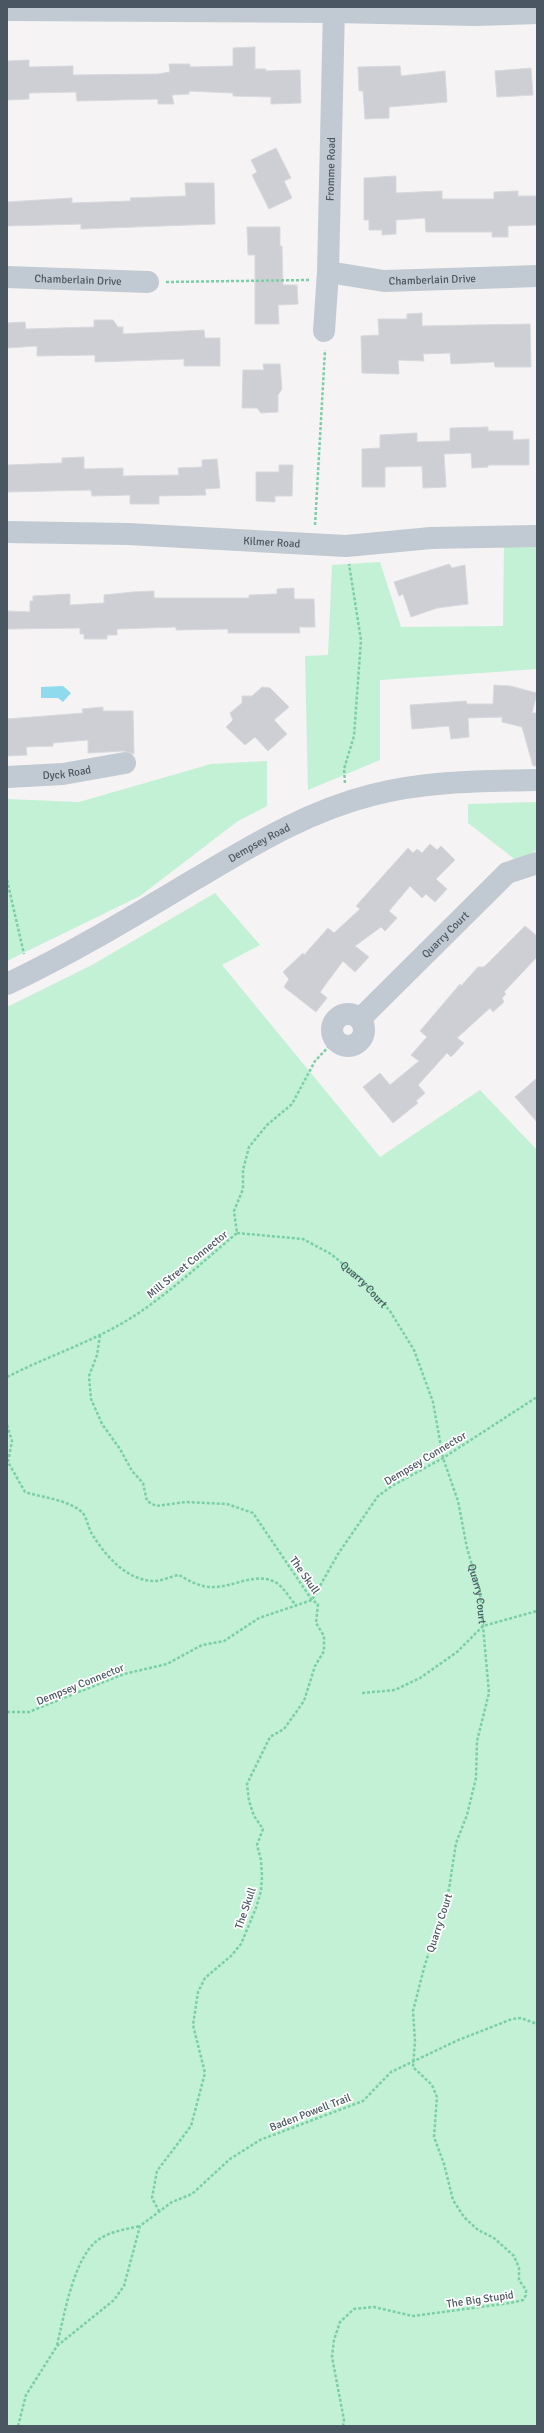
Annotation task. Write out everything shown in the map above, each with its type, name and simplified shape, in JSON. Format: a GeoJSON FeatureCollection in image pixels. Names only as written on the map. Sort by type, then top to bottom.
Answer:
{"type":"FeatureCollection","features":[{"type":"Feature","properties":{"kind":"street"},"geometry":{"type":"LineString","coordinates":[[7,10],[334,9],[475,15],[537,13]]}},
{"type":"Feature","properties":{"kind":"street","name":"Fromme Road"},"geometry":{"type":"LineString","coordinates":[[324,332],[328,272],[334,9]]}},
{"type":"Feature","properties":{"kind":"street","name":"Chamberlain Drive"},"geometry":{"type":"LineString","coordinates":[[328,272],[384,281],[537,276]]}},
{"type":"Feature","properties":{"kind":"street","name":"Chamberlain Drive"},"geometry":{"type":"LineString","coordinates":[[7,277],[148,282]]}},
{"type":"Feature","properties":{"kind":"street","name":"Kilmer Road"},"geometry":{"type":"LineString","coordinates":[[7,532],[128,534],[346,546],[431,538],[537,536]]}},
{"type":"Feature","properties":{"kind":"street","name":"Dyck Road"},"geometry":{"type":"LineString","coordinates":[[7,777],[63,774],[125,762]]}},
{"type":"Feature","properties":{"kind":"street","name":"Dempsey Road"},"geometry":{"type":"LineString","coordinates":[[7,984],[80,948],[244,850],[295,822],[321,811],[371,795],[436,784],[537,780]]}},
{"type":"Feature","properties":{"kind":"street","name":"Quarry Court"},"geometry":{"type":"LineString","coordinates":[[335,1040],[348,1047],[358,1043],[364,1035],[365,1029],[360,1019],[507,873],[537,863]]}},
{"type":"Feature","properties":{"kind":"path"},"geometry":{"type":"LineString","coordinates":[[148,282],[313,280],[328,272]]}},
{"type":"Feature","properties":{"kind":"path"},"geometry":{"type":"LineString","coordinates":[[316,507],[325,347],[324,332]]}},
{"type":"Feature","properties":{"kind":"path"},"geometry":{"type":"LineString","coordinates":[[346,546],[361,640],[354,736],[344,770],[346,786]]}},
{"type":"Feature","properties":{"kind":"path"},"geometry":{"type":"LineString","coordinates":[[7,880],[29,974]]}},
{"type":"Feature","properties":{"kind":"path","name":"Mill Street Connector"},"geometry":{"type":"LineString","coordinates":[[7,1377],[46,1357],[100,1335],[142,1310],[237,1233],[234,1210],[243,1189],[243,1170],[249,1148],[267,1125],[292,1104],[315,1061],[335,1040]]}},
{"type":"Feature","properties":{"kind":"path","name":"Quarry Court"},"geometry":{"type":"LineString","coordinates":[[237,1233],[303,1239],[331,1254],[362,1280],[390,1311],[414,1350],[433,1402],[443,1458],[458,1502],[467,1548],[480,1593],[489,1693],[477,1741],[476,1778],[467,1815],[456,1843],[449,1889],[424,1968],[413,2011],[415,2041],[413,2062]]}},
{"type":"Feature","properties":{"kind":"path","name":"The Skull"},"geometry":{"type":"LineString","coordinates":[[100,1335],[97,1355],[89,1376],[91,1399],[102,1424],[120,1449],[132,1471],[143,1484],[147,1501],[156,1506],[186,1502],[227,1504],[253,1513],[312,1600],[318,1604],[316,1622],[324,1636],[324,1651],[315,1666],[304,1701],[284,1729],[270,1737],[247,1784],[249,1801],[254,1816],[263,1829],[257,1845],[261,1860],[262,1892],[241,1944],[231,1956],[206,1978],[198,1992],[193,2025],[205,2073],[191,2126],[169,2154],[156,2177],[152,2198],[159,2211]]}},
{"type":"Feature","properties":{"kind":"path","name":"Dempsey Connector"},"geometry":{"type":"LineString","coordinates":[[7,1712],[29,1712],[124,1674],[167,1664],[202,1646],[224,1641],[259,1618],[312,1600],[338,1554],[378,1496],[392,1486],[443,1458],[537,1397]]}},
{"type":"Feature","properties":{"kind":"path"},"geometry":{"type":"LineString","coordinates":[[7,1425],[12,1440],[8,1462],[25,1492],[44,1498],[65,1502],[83,1513],[91,1532],[106,1555],[126,1572],[153,1581],[179,1575],[190,1581],[212,1588],[234,1585],[253,1578],[275,1582],[296,1605]]}},
{"type":"Feature","properties":{"kind":"path"},"geometry":{"type":"LineString","coordinates":[[362,1693],[396,1690],[420,1678],[457,1652],[484,1626],[537,1611]]}},
{"type":"Feature","properties":{"kind":"path","name":"Baden Powell Trail"},"geometry":{"type":"LineString","coordinates":[[18,2426],[26,2395],[57,2346],[79,2267],[88,2250],[100,2238],[140,2226],[172,2202],[192,2194],[230,2159],[260,2140],[363,2100],[391,2072],[456,2041],[512,2019],[521,2018],[537,2024]]}},
{"type":"Feature","properties":{"kind":"path","name":"The Big Stupid"},"geometry":{"type":"LineString","coordinates":[[343,2426],[344,2420],[332,2357],[334,2340],[340,2322],[354,2310],[374,2308],[414,2316],[510,2303],[523,2300],[526,2296],[526,2290],[520,2280],[520,2268],[514,2256],[494,2238],[478,2230],[464,2217],[453,2200],[444,2164],[434,2137],[437,2097],[432,2085],[413,2066],[413,2062]]}},
{"type":"Feature","properties":{"kind":"path","name":"Baden Powell Trail"},"geometry":{"type":"LineString","coordinates":[[57,2346],[114,2300],[124,2286],[140,2226]]}},
{"type":"Feature","properties":{"kind":"green space"},"geometry":{"type":"Polygon","coordinates":[[[537,542],[537,669],[380,680],[380,760],[308,790],[305,656],[328,655],[332,565],[380,562],[401,627],[503,626],[504,543],[537,542]]]}},
{"type":"Feature","properties":{"kind":"green space"},"geometry":{"type":"Polygon","coordinates":[[[267,761],[267,806],[238,821],[140,896],[7,961],[7,799],[79,802],[211,764],[267,761]]]}},
{"type":"Feature","properties":{"kind":"green space"},"geometry":{"type":"Polygon","coordinates":[[[537,802],[537,850],[517,861],[468,823],[468,804],[537,802]]]}},
{"type":"Feature","properties":{"kind":"green space"},"geometry":{"type":"Polygon","coordinates":[[[215,893],[260,945],[222,965],[380,1157],[480,1090],[537,1150],[537,2426],[7,2426],[7,1007],[92,965],[215,893]]]}},
{"type":"Feature","properties":{"kind":"water"},"geometry":{"type":"Polygon","coordinates":[[[63,686],[71,693],[63,702],[58,698],[41,698],[41,687],[63,686]]]}},
{"type":"Feature","properties":{"kind":"building"},"geometry":{"type":"Polygon","coordinates":[[[255,47],[255,69],[266,69],[266,71],[300,70],[301,103],[271,104],[271,97],[233,96],[233,93],[189,91],[189,94],[172,95],[174,104],[158,104],[158,99],[77,101],[76,92],[29,93],[29,99],[7,100],[7,61],[29,60],[29,67],[73,66],[73,75],[158,74],[170,72],[169,64],[190,64],[190,67],[233,66],[233,48],[255,47]]]}},
{"type":"Feature","properties":{"kind":"building"},"geometry":{"type":"Polygon","coordinates":[[[400,66],[401,76],[445,71],[447,102],[389,107],[389,118],[365,119],[363,91],[359,91],[358,67],[400,66]]]}},
{"type":"Feature","properties":{"kind":"building"},"geometry":{"type":"Polygon","coordinates":[[[531,68],[533,95],[497,97],[495,71],[531,68]]]}},
{"type":"Feature","properties":{"kind":"building"},"geometry":{"type":"Polygon","coordinates":[[[276,148],[291,178],[284,181],[292,198],[269,209],[252,175],[257,172],[251,160],[276,148]]]}},
{"type":"Feature","properties":{"kind":"building"},"geometry":{"type":"Polygon","coordinates":[[[396,176],[396,193],[442,191],[442,199],[494,199],[494,192],[518,191],[518,196],[537,196],[537,225],[508,226],[508,237],[492,237],[492,232],[426,232],[425,218],[396,220],[396,234],[382,235],[382,230],[369,230],[369,220],[364,220],[364,178],[396,176]]]}},
{"type":"Feature","properties":{"kind":"building"},"geometry":{"type":"Polygon","coordinates":[[[185,183],[214,183],[215,224],[81,229],[81,224],[7,226],[7,202],[72,198],[72,203],[131,201],[130,198],[186,196],[185,183]]]}},
{"type":"Feature","properties":{"kind":"building"},"geometry":{"type":"Polygon","coordinates":[[[247,227],[280,227],[283,285],[297,285],[298,304],[278,305],[279,324],[255,324],[255,255],[248,255],[247,227]]]}},
{"type":"Feature","properties":{"kind":"building"},"geometry":{"type":"Polygon","coordinates":[[[422,313],[422,326],[530,324],[531,367],[495,367],[494,362],[451,364],[450,353],[423,354],[424,361],[398,360],[399,374],[362,373],[361,336],[379,335],[378,319],[407,319],[407,314],[422,313]]]}},
{"type":"Feature","properties":{"kind":"building"},"geometry":{"type":"Polygon","coordinates":[[[94,320],[113,320],[118,327],[123,327],[123,334],[204,330],[205,338],[220,338],[220,366],[184,366],[184,359],[95,362],[95,355],[37,356],[37,346],[7,348],[7,323],[25,322],[26,329],[94,327],[94,320]]]}},
{"type":"Feature","properties":{"kind":"building"},"geometry":{"type":"Polygon","coordinates":[[[263,364],[280,364],[282,389],[278,395],[278,412],[261,413],[257,408],[242,408],[243,370],[264,370],[263,364]]]}},
{"type":"Feature","properties":{"kind":"building"},"geometry":{"type":"Polygon","coordinates":[[[488,427],[488,431],[513,431],[513,440],[529,439],[529,465],[488,465],[488,467],[472,468],[471,453],[444,454],[446,487],[423,488],[422,466],[385,467],[385,487],[362,487],[362,449],[380,448],[380,435],[417,433],[417,442],[450,441],[450,428],[488,427]]]}},
{"type":"Feature","properties":{"kind":"building"},"geometry":{"type":"Polygon","coordinates":[[[84,457],[84,469],[123,468],[123,476],[179,475],[178,468],[202,467],[202,460],[217,459],[220,488],[205,489],[206,495],[159,496],[159,504],[130,504],[130,495],[92,496],[91,490],[7,492],[7,465],[62,463],[62,458],[84,457]]]}},
{"type":"Feature","properties":{"kind":"building"},"geometry":{"type":"Polygon","coordinates":[[[279,465],[293,465],[292,496],[275,496],[275,502],[256,501],[256,472],[279,472],[279,465]]]}},
{"type":"Feature","properties":{"kind":"building"},"geometry":{"type":"Polygon","coordinates":[[[449,564],[452,568],[465,565],[468,604],[437,608],[411,617],[403,594],[399,596],[394,582],[449,564]]]}},
{"type":"Feature","properties":{"kind":"building"},"geometry":{"type":"Polygon","coordinates":[[[294,588],[294,599],[314,599],[315,627],[299,627],[300,633],[228,633],[228,629],[176,630],[176,627],[117,629],[117,635],[107,635],[107,639],[84,639],[84,634],[80,634],[80,628],[7,629],[7,611],[30,612],[30,601],[33,601],[33,596],[70,594],[70,605],[104,603],[104,595],[133,592],[154,591],[154,598],[249,598],[249,595],[277,594],[277,589],[294,588]]]}},
{"type":"Feature","properties":{"kind":"building"},"geometry":{"type":"Polygon","coordinates":[[[494,685],[510,686],[537,693],[532,713],[537,713],[537,766],[533,766],[522,727],[502,722],[502,717],[468,718],[469,737],[451,739],[449,726],[412,729],[410,705],[466,701],[467,704],[493,704],[494,685]]]}},
{"type":"Feature","properties":{"kind":"building"},"geometry":{"type":"Polygon","coordinates":[[[262,687],[270,688],[289,707],[274,720],[287,734],[268,751],[255,737],[245,745],[226,727],[233,720],[230,713],[242,703],[242,696],[252,696],[262,687]]]}},
{"type":"Feature","properties":{"kind":"building"},"geometry":{"type":"Polygon","coordinates":[[[103,707],[103,711],[133,711],[134,754],[123,751],[88,753],[88,740],[53,743],[53,746],[26,747],[27,755],[7,756],[7,719],[83,713],[82,709],[103,707]]]}},
{"type":"Feature","properties":{"kind":"building"},"geometry":{"type":"Polygon","coordinates":[[[430,844],[437,850],[441,846],[455,860],[436,879],[447,889],[435,902],[426,894],[422,898],[410,886],[389,911],[397,918],[385,931],[381,927],[355,946],[369,957],[355,972],[343,961],[320,992],[327,998],[316,1012],[284,987],[289,979],[283,972],[303,953],[304,955],[328,928],[334,933],[360,909],[356,906],[408,848],[413,853],[417,849],[422,853],[430,844]]]}},
{"type":"Feature","properties":{"kind":"building"},"geometry":{"type":"Polygon","coordinates":[[[525,926],[537,936],[537,957],[504,992],[506,994],[502,998],[504,1002],[493,1012],[490,1008],[457,1038],[464,1043],[451,1057],[447,1053],[418,1085],[425,1093],[416,1101],[418,1103],[393,1123],[363,1087],[380,1073],[390,1085],[419,1061],[411,1055],[427,1037],[420,1031],[460,984],[461,986],[478,967],[484,967],[525,926]]]}},
{"type":"Feature","properties":{"kind":"building"},"geometry":{"type":"Polygon","coordinates":[[[537,1078],[537,1122],[515,1097],[537,1078]]]}}]}
